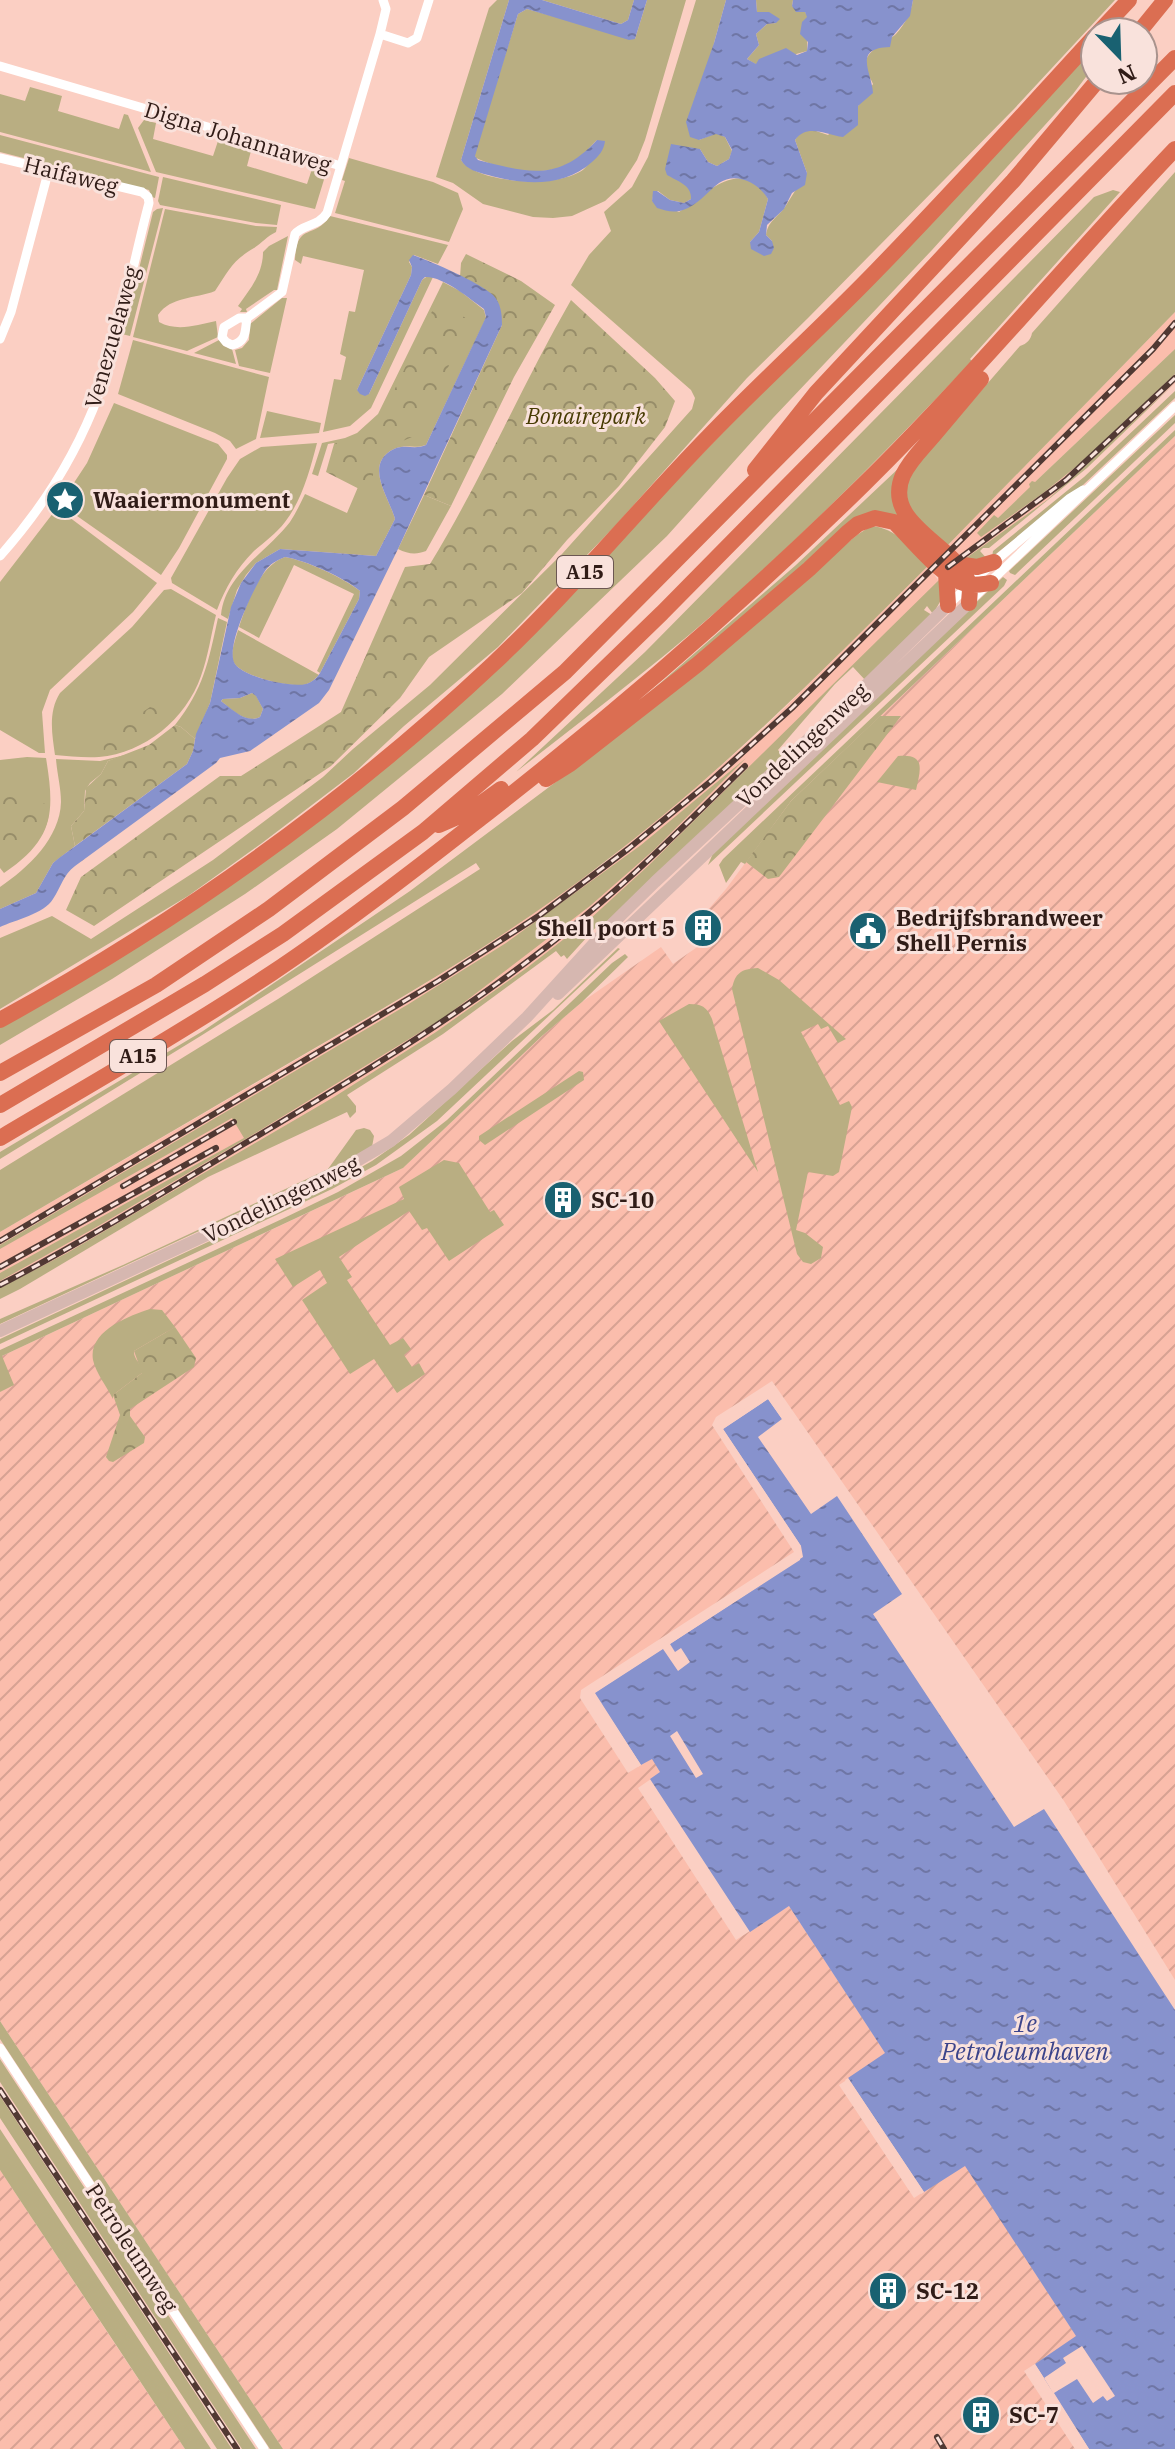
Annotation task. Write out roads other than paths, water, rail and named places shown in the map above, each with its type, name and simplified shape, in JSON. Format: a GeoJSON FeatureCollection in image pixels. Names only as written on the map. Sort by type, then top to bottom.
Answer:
{"type":"FeatureCollection","features":[{"type":"Feature","properties":{"kind":"highway","name":"A15"},"geometry":{"type":"LineString","coordinates":[[1114,16],[1129,0]]}},
{"type":"Feature","properties":{"kind":"highway"},"geometry":{"type":"LineString","coordinates":[[1152,16],[1165,0]]}},
{"type":"Feature","properties":{"kind":"highway","name":"A15"},"geometry":{"type":"LineString","coordinates":[[0,1020],[193,904],[300,827],[417,733],[494,663],[577,580],[703,441],[877,270],[1079,53]]}},
{"type":"Feature","properties":{"kind":"highway","name":"A15"},"geometry":{"type":"LineString","coordinates":[[0,1073],[156,985],[269,909],[415,798],[565,672],[1175,58]]}},
{"type":"Feature","properties":{"kind":"highway","name":"A15"},"geometry":{"type":"LineString","coordinates":[[0,1105],[205,984],[283,934],[423,832],[532,739],[662,613],[1175,93]]}},
{"type":"Feature","properties":{"kind":"highway","name":"A15"},"geometry":{"type":"LineString","coordinates":[[704,534],[816,393],[1013,181],[1085,96]]}},
{"type":"Feature","properties":{"kind":"highway","name":"A15"},"geometry":{"type":"LineString","coordinates":[[952,569],[900,503],[900,483],[910,463],[1012,330],[1175,149]]}},
{"type":"Feature","properties":{"kind":"highway","name":"A15"},"geometry":{"type":"LineString","coordinates":[[0,1138],[183,1030],[274,972],[361,911],[464,832],[615,712],[863,485],[982,370]]}},
{"type":"Feature","properties":{"kind":"highway","name":"A15"},"geometry":{"type":"LineString","coordinates":[[464,832],[570,764],[629,718],[698,664],[858,524],[875,518],[894,522],[970,585]]}},
{"type":"Feature","properties":{"kind":"highway"},"geometry":{"type":"LineString","coordinates":[[948,605],[952,569],[994,562]]}},
{"type":"Feature","properties":{"kind":"highway"},"geometry":{"type":"LineString","coordinates":[[969,603],[970,585],[991,583]]}},
{"type":"Feature","properties":{"kind":"highway","name":"A15"},"geometry":{"type":"LineString","coordinates":[[423,832],[469,812],[707,629]]}},
{"type":"Feature","properties":{"kind":"street"},"geometry":{"type":"LineString","coordinates":[[341,166],[380,34],[386,9],[383,0]]}},
{"type":"Feature","properties":{"kind":"street"},"geometry":{"type":"LineString","coordinates":[[380,34],[408,43],[417,38],[429,0]]}},
{"type":"Feature","properties":{"kind":"street","name":"Digna Johannaweg"},"geometry":{"type":"LineString","coordinates":[[0,66],[341,166],[324,218],[295,234],[282,292],[247,318]]}},
{"type":"Feature","properties":{"kind":"street","name":"Haifaweg"},"geometry":{"type":"LineString","coordinates":[[0,158],[142,192]]}},
{"type":"Feature","properties":{"kind":"street"},"geometry":{"type":"LineString","coordinates":[[0,339],[11,312],[49,169]]}},
{"type":"Feature","properties":{"kind":"street","name":"Venezuelaweg"},"geometry":{"type":"LineString","coordinates":[[0,556],[60,474],[92,411],[112,351],[149,203],[142,192]]}},
{"type":"Feature","properties":{"kind":"street","name":"Vondelingenweg"},"geometry":{"type":"LineString","coordinates":[[527,1017],[549,1003],[700,861],[1175,406]]}},
{"type":"Feature","properties":{"kind":"street","name":"Vondelingenweg"},"geometry":{"type":"LineString","coordinates":[[1,1331],[299,1193],[369,1156],[413,1125],[527,1017],[606,930],[655,882],[948,605],[1070,498],[1089,487]]}},
{"type":"Feature","properties":{"kind":"street","name":"Petroleumweg"},"geometry":{"type":"LineString","coordinates":[[0,2048],[264,2449]]}},
{"type":"Feature","properties":{"kind":"water"},"geometry":{"type":"Polygon","coordinates":[[[509,0],[542,0],[621,24],[628,20],[634,0],[647,0],[635,39],[629,40],[527,9],[518,14],[475,156],[478,160],[513,168],[542,171],[569,163],[597,140],[605,141],[595,160],[581,170],[556,180],[515,181],[476,172],[461,160],[509,0]]]}},
{"type":"Feature","properties":{"kind":"water"},"geometry":{"type":"Polygon","coordinates":[[[726,0],[756,0],[757,12],[769,12],[780,19],[767,24],[756,34],[759,45],[747,59],[756,64],[759,59],[786,48],[797,55],[807,51],[808,42],[800,34],[802,22],[807,17],[805,12],[796,12],[792,6],[793,0],[913,0],[910,16],[892,37],[890,47],[878,48],[868,56],[873,93],[858,106],[858,125],[843,137],[811,131],[795,140],[807,173],[805,185],[792,193],[784,209],[767,225],[766,235],[774,248],[771,254],[764,256],[751,249],[750,242],[759,232],[768,199],[759,188],[746,180],[733,178],[719,183],[693,205],[680,211],[657,208],[652,201],[653,191],[684,203],[691,199],[686,187],[667,175],[665,169],[671,144],[700,149],[708,162],[717,166],[729,159],[732,150],[725,137],[716,134],[699,140],[690,137],[686,122],[726,0]]]}},
{"type":"Feature","properties":{"kind":"water"},"geometry":{"type":"Polygon","coordinates":[[[413,255],[422,258],[486,290],[498,302],[502,325],[329,690],[319,703],[250,751],[220,758],[75,866],[43,909],[0,927],[0,909],[36,893],[53,863],[187,764],[210,703],[231,607],[241,583],[256,563],[280,549],[376,556],[395,519],[381,481],[380,463],[394,449],[426,445],[486,317],[484,309],[456,289],[440,280],[425,277],[369,394],[360,394],[357,390],[411,275],[409,260],[413,255]],[[285,557],[267,569],[255,590],[237,631],[233,656],[240,669],[257,677],[299,685],[314,680],[320,673],[359,599],[360,591],[324,570],[285,557]],[[252,693],[221,701],[239,715],[255,719],[260,717],[263,709],[252,693]]]}},
{"type":"Feature","properties":{"kind":"water","name":"1e Petroleumhaven"},"geometry":{"type":"Polygon","coordinates":[[[768,1399],[782,1419],[758,1437],[811,1514],[837,1496],[902,1594],[873,1614],[1014,1827],[1044,1809],[1175,2010],[1175,2449],[1089,2449],[1035,2364],[1076,2336],[965,2166],[924,2192],[848,2078],[885,2053],[789,1906],[750,1932],[650,1779],[660,1772],[652,1759],[641,1765],[594,1693],[800,1560],[801,1546],[723,1429],[768,1399]]]}},
{"type":"Feature","properties":{"kind":"railway"},"geometry":{"type":"LineString","coordinates":[[0,1241],[438,981],[540,915],[628,849],[711,781],[792,708],[1153,349],[1175,323]]}},
{"type":"Feature","properties":{"kind":"railway"},"geometry":{"type":"LineString","coordinates":[[948,567],[1066,480],[1175,378]]}},
{"type":"Feature","properties":{"kind":"railway"},"geometry":{"type":"LineString","coordinates":[[0,1285],[287,1119],[461,1009],[545,948],[606,898],[745,766]]}},
{"type":"Feature","properties":{"kind":"railway"},"geometry":{"type":"LineString","coordinates":[[123,1186],[234,1122]]}},
{"type":"Feature","properties":{"kind":"railway"},"geometry":{"type":"LineString","coordinates":[[0,1267],[216,1148]]}},
{"type":"Feature","properties":{"kind":"railway"},"geometry":{"type":"LineString","coordinates":[[0,2090],[237,2449]]}},
{"type":"Feature","properties":{"kind":"railway"},"geometry":{"type":"LineString","coordinates":[[937,2437],[944,2449]]}},
{"type":"Feature","properties":{"kind":"place","name":"Waaiermonument"},"geometry":{"type":"Point","coordinates":[65,500]}},
{"type":"Feature","properties":{"kind":"place","name":"Shell poort 5"},"geometry":{"type":"Point","coordinates":[703,928]}},
{"type":"Feature","properties":{"kind":"place","name":"Bedrijfsbrandweer Shell Pernis"},"geometry":{"type":"Point","coordinates":[868,931]}},
{"type":"Feature","properties":{"kind":"place","name":"SC-10"},"geometry":{"type":"Point","coordinates":[563,1200]}},
{"type":"Feature","properties":{"kind":"place","name":"SC-12"},"geometry":{"type":"Point","coordinates":[888,2291]}},
{"type":"Feature","properties":{"kind":"place","name":"SC-7"},"geometry":{"type":"Point","coordinates":[981,2415]}},
{"type":"Feature","properties":{"kind":"park label","name":"Bonairepark"},"geometry":{"type":"Point","coordinates":[586,416]}}]}
